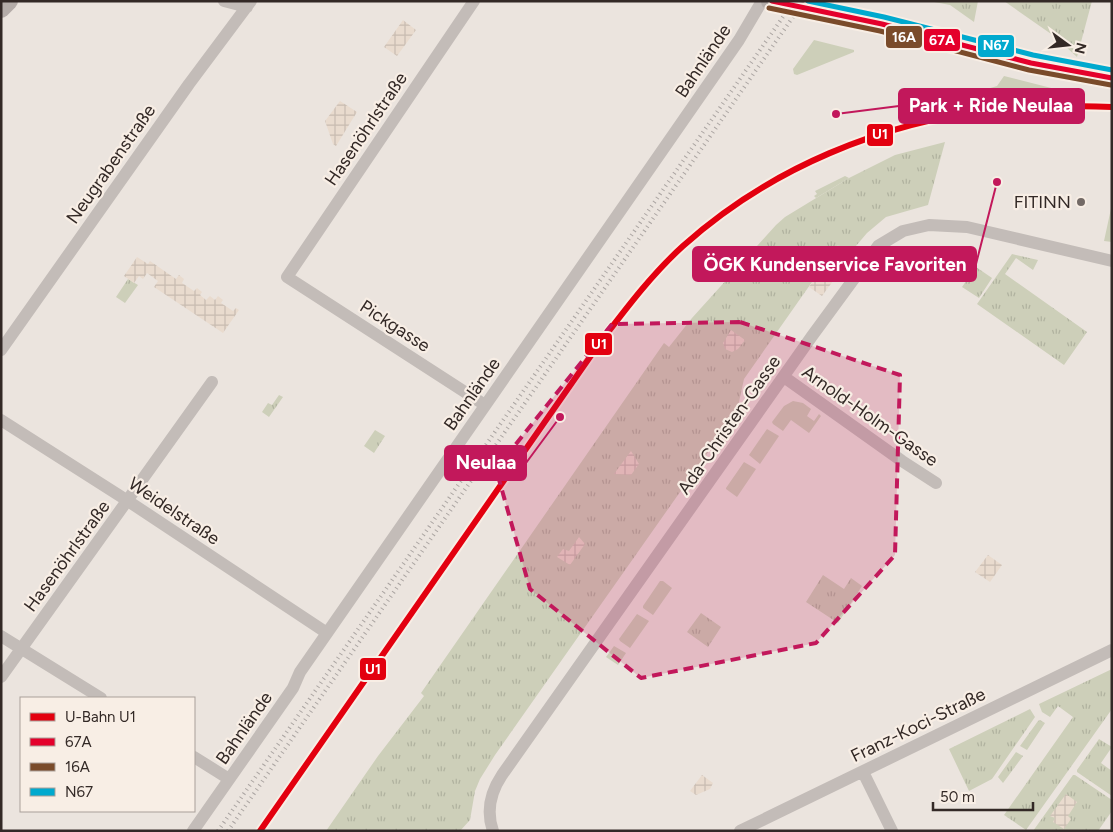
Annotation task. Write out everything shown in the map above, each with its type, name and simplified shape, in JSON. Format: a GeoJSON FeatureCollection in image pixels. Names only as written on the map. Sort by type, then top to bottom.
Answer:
{"type":"FeatureCollection","features":[{"type":"Feature","properties":{"kind":"main road"},"geometry":{"type":"LineString","coordinates":[[1,9],[9,1]]}},
{"type":"Feature","properties":{"kind":"main road"},"geometry":{"type":"LineString","coordinates":[[771,1],[862,19],[1045,66],[1112,78]]}},
{"type":"Feature","properties":{"kind":"street"},"geometry":{"type":"LineString","coordinates":[[224,1],[249,4]]}},
{"type":"Feature","properties":{"kind":"street","name":"Hasenöhrlstraße"},"geometry":{"type":"LineString","coordinates":[[286,277],[474,1]]}},
{"type":"Feature","properties":{"kind":"street","name":"Bahnlände"},"geometry":{"type":"LineString","coordinates":[[193,831],[293,688],[300,672],[734,48],[762,1]]}},
{"type":"Feature","properties":{"kind":"street","name":"Neugrabenstraße"},"geometry":{"type":"LineString","coordinates":[[1,350],[189,84],[249,4]]}},
{"type":"Feature","properties":{"kind":"street","name":"Ada-Christen-Gasse"},"geometry":{"type":"LineString","coordinates":[[493,831],[490,820],[490,803],[499,780],[878,246],[903,231],[930,225],[967,227],[1112,261]]}},
{"type":"Feature","properties":{"kind":"street","name":"Pickgasse"},"geometry":{"type":"LineString","coordinates":[[286,277],[486,404]]}},
{"type":"Feature","properties":{"kind":"street","name":"Arnold-Holm-Gasse"},"geometry":{"type":"LineString","coordinates":[[784,377],[936,483]]}},
{"type":"Feature","properties":{"kind":"street","name":"Hasenöhrlstraße"},"geometry":{"type":"LineString","coordinates":[[1,677],[212,382]]}},
{"type":"Feature","properties":{"kind":"street","name":"Weidelstraße"},"geometry":{"type":"LineString","coordinates":[[1,420],[128,501],[327,633]]}},
{"type":"Feature","properties":{"kind":"street"},"geometry":{"type":"LineString","coordinates":[[1,636],[98,697]]}},
{"type":"Feature","properties":{"kind":"street","name":"Franz-Koci-Straße"},"geometry":{"type":"LineString","coordinates":[[740,831],[1112,650]]}},
{"type":"Feature","properties":{"kind":"street"},"geometry":{"type":"LineString","coordinates":[[195,758],[229,779]]}},
{"type":"Feature","properties":{"kind":"street"},"geometry":{"type":"LineString","coordinates":[[863,772],[892,831]]}},
{"type":"Feature","properties":{"kind":"highlighted area"},"geometry":{"type":"Polygon","coordinates":[[[740,322],[900,375],[895,555],[816,643],[641,678],[530,589],[496,469],[612,324],[740,322]]]}},
{"type":"Feature","properties":{"kind":"green space"},"geometry":{"type":"Polygon","coordinates":[[[929,1],[978,1],[974,22],[950,5],[929,1]]]}},
{"type":"Feature","properties":{"kind":"green space"},"geometry":{"type":"Polygon","coordinates":[[[1004,1],[1092,1],[1077,57],[1054,36],[1004,1]]]}},
{"type":"Feature","properties":{"kind":"green space"},"geometry":{"type":"Polygon","coordinates":[[[814,40],[854,50],[854,52],[797,75],[794,74],[793,69],[814,40]]]}},
{"type":"Feature","properties":{"kind":"green space"},"geometry":{"type":"Polygon","coordinates":[[[1004,76],[1063,91],[1064,93],[988,99],[987,89],[997,86],[1004,76]]]}},
{"type":"Feature","properties":{"kind":"green space"},"geometry":{"type":"Polygon","coordinates":[[[945,142],[928,205],[886,217],[867,233],[850,253],[838,245],[744,379],[737,411],[480,779],[475,791],[470,820],[460,831],[326,831],[378,756],[424,696],[421,693],[664,343],[669,347],[692,318],[785,217],[849,178],[895,155],[945,142]]]}},
{"type":"Feature","properties":{"kind":"green space"},"geometry":{"type":"Polygon","coordinates":[[[845,176],[849,178],[816,198],[814,196],[817,194],[815,191],[845,176]]]}},
{"type":"Feature","properties":{"kind":"green space"},"geometry":{"type":"Polygon","coordinates":[[[1112,204],[1112,242],[1104,241],[1112,204]]]}},
{"type":"Feature","properties":{"kind":"green space"},"geometry":{"type":"Polygon","coordinates":[[[1012,254],[1038,260],[1033,270],[1016,258],[1005,274],[1087,332],[1064,365],[977,304],[1012,254]]]}},
{"type":"Feature","properties":{"kind":"green space"},"geometry":{"type":"Polygon","coordinates":[[[976,267],[992,278],[979,298],[962,287],[976,267]]]}},
{"type":"Feature","properties":{"kind":"green space"},"geometry":{"type":"Polygon","coordinates":[[[128,279],[138,285],[125,303],[116,297],[128,279]]]}},
{"type":"Feature","properties":{"kind":"green space"},"geometry":{"type":"Polygon","coordinates":[[[279,395],[283,397],[269,417],[262,412],[268,403],[272,405],[279,395]]]}},
{"type":"Feature","properties":{"kind":"green space"},"geometry":{"type":"Polygon","coordinates":[[[793,401],[803,403],[811,409],[807,416],[814,421],[819,414],[821,416],[809,433],[791,420],[783,431],[772,422],[784,406],[793,401]]]}},
{"type":"Feature","properties":{"kind":"green space"},"geometry":{"type":"Polygon","coordinates":[[[767,429],[779,436],[760,464],[749,455],[767,429]]]}},
{"type":"Feature","properties":{"kind":"green space"},"geometry":{"type":"Polygon","coordinates":[[[375,430],[385,436],[374,453],[364,446],[375,430]]]}},
{"type":"Feature","properties":{"kind":"green space"},"geometry":{"type":"Polygon","coordinates":[[[744,462],[756,469],[737,497],[726,488],[744,462]]]}},
{"type":"Feature","properties":{"kind":"green space"},"geometry":{"type":"Polygon","coordinates":[[[823,575],[844,589],[851,578],[862,586],[838,623],[806,602],[823,575]]]}},
{"type":"Feature","properties":{"kind":"green space"},"geometry":{"type":"Polygon","coordinates":[[[660,581],[663,581],[672,588],[653,615],[643,606],[660,581]]]}},
{"type":"Feature","properties":{"kind":"green space"},"geometry":{"type":"Polygon","coordinates":[[[701,613],[721,627],[708,647],[687,632],[701,613]]]}},
{"type":"Feature","properties":{"kind":"green space"},"geometry":{"type":"Polygon","coordinates":[[[637,614],[649,621],[630,648],[619,639],[637,614]]]}},
{"type":"Feature","properties":{"kind":"green space"},"geometry":{"type":"Polygon","coordinates":[[[614,646],[626,653],[618,665],[606,657],[614,646]]]}},
{"type":"Feature","properties":{"kind":"green space"},"geometry":{"type":"Polygon","coordinates":[[[1112,669],[1112,709],[1026,830],[1004,815],[1073,717],[1058,706],[1050,717],[1042,712],[1039,704],[1112,669]]]}},
{"type":"Feature","properties":{"kind":"green space"},"geometry":{"type":"Polygon","coordinates":[[[1030,709],[1035,717],[992,779],[969,791],[949,749],[1030,709]]]}},
{"type":"Feature","properties":{"kind":"green space"},"geometry":{"type":"Polygon","coordinates":[[[1040,720],[1045,723],[1027,750],[1020,746],[1038,721],[1040,720]]]}},
{"type":"Feature","properties":{"kind":"green space"},"geometry":{"type":"Polygon","coordinates":[[[1099,739],[1112,747],[1101,763],[1112,771],[1112,796],[1077,772],[1099,739]]]}},
{"type":"Feature","properties":{"kind":"green space"},"geometry":{"type":"Polygon","coordinates":[[[1016,752],[1023,756],[1003,783],[998,777],[1016,752]]]}},
{"type":"Feature","properties":{"kind":"green space"},"geometry":{"type":"Polygon","coordinates":[[[1073,775],[1112,800],[1112,811],[1098,831],[1033,831],[1073,775]]]}},
{"type":"Feature","properties":{"kind":"shaded area"},"geometry":{"type":"Polygon","coordinates":[[[403,20],[416,30],[397,56],[384,47],[403,20]]]}},
{"type":"Feature","properties":{"kind":"shaded area"},"geometry":{"type":"Polygon","coordinates":[[[340,101],[357,112],[336,146],[333,144],[325,121],[340,101]]]}},
{"type":"Feature","properties":{"kind":"shaded area"},"geometry":{"type":"Polygon","coordinates":[[[838,245],[852,255],[822,296],[809,287],[838,245]]]}},
{"type":"Feature","properties":{"kind":"shaded area"},"geometry":{"type":"Polygon","coordinates":[[[137,257],[148,264],[150,261],[176,279],[179,275],[184,279],[182,283],[194,291],[197,288],[202,292],[200,295],[206,300],[210,296],[215,300],[218,296],[223,300],[221,303],[233,311],[236,308],[239,310],[223,333],[154,287],[158,281],[147,273],[143,279],[139,276],[134,283],[124,276],[137,257]]]}},
{"type":"Feature","properties":{"kind":"shaded area"},"geometry":{"type":"Polygon","coordinates":[[[731,330],[745,340],[738,349],[732,352],[725,349],[723,343],[731,330]]]}},
{"type":"Feature","properties":{"kind":"shaded area"},"geometry":{"type":"Polygon","coordinates":[[[631,451],[639,464],[631,475],[614,474],[631,451]]]}},
{"type":"Feature","properties":{"kind":"shaded area"},"geometry":{"type":"Polygon","coordinates":[[[579,537],[585,544],[570,565],[557,557],[563,549],[569,551],[579,537]]]}},
{"type":"Feature","properties":{"kind":"shaded area"},"geometry":{"type":"Polygon","coordinates":[[[988,555],[1002,565],[990,582],[975,572],[988,555]]]}},
{"type":"Feature","properties":{"kind":"shaded area"},"geometry":{"type":"Polygon","coordinates":[[[702,775],[713,783],[710,789],[696,795],[690,791],[702,775]]]}},
{"type":"Feature","properties":{"kind":"shaded area"},"geometry":{"type":"Polygon","coordinates":[[[1066,794],[1077,802],[1068,816],[1071,819],[1064,829],[1053,822],[1055,818],[1050,816],[1066,794]]]}},
{"type":"Feature","properties":{"kind":"railway"},"geometry":{"type":"LineString","coordinates":[[218,831],[794,1]]}},
{"type":"Feature","properties":{"kind":"railway"},"geometry":{"type":"LineString","coordinates":[[228,831],[804,1]]}},
{"type":"Feature","properties":{"kind":"metro line","name":"U1"},"geometry":{"type":"LineString","coordinates":[[260,831],[599,344],[649,281],[683,246],[717,218],[790,172],[870,137],[955,115],[998,109],[1041,106],[1112,107]]}},
{"type":"Feature","properties":{"kind":"transit line","name":"67A"},"geometry":{"type":"LineString","coordinates":[[772,1],[882,24],[1031,63],[1112,78]]}},
{"type":"Feature","properties":{"kind":"transit line","name":"N67"},"geometry":{"type":"LineString","coordinates":[[808,1],[884,17],[1033,55],[1112,70]]}},
{"type":"Feature","properties":{"kind":"transit line","name":"16A"},"geometry":{"type":"LineString","coordinates":[[769,8],[880,31],[1029,70],[1111,85]]}},
{"type":"Feature","properties":{"kind":"place","name":"Park + Ride Neulaa"},"geometry":{"type":"Point","coordinates":[836,114]}},
{"type":"Feature","properties":{"kind":"place","name":"ÖGK Kundenservice Favoriten"},"geometry":{"type":"Point","coordinates":[997,182]}},
{"type":"Feature","properties":{"kind":"place","name":"FITINN"},"geometry":{"type":"Point","coordinates":[1081,202]}},
{"type":"Feature","properties":{"kind":"place","name":"Neulaa"},"geometry":{"type":"Point","coordinates":[560,417]}}]}
